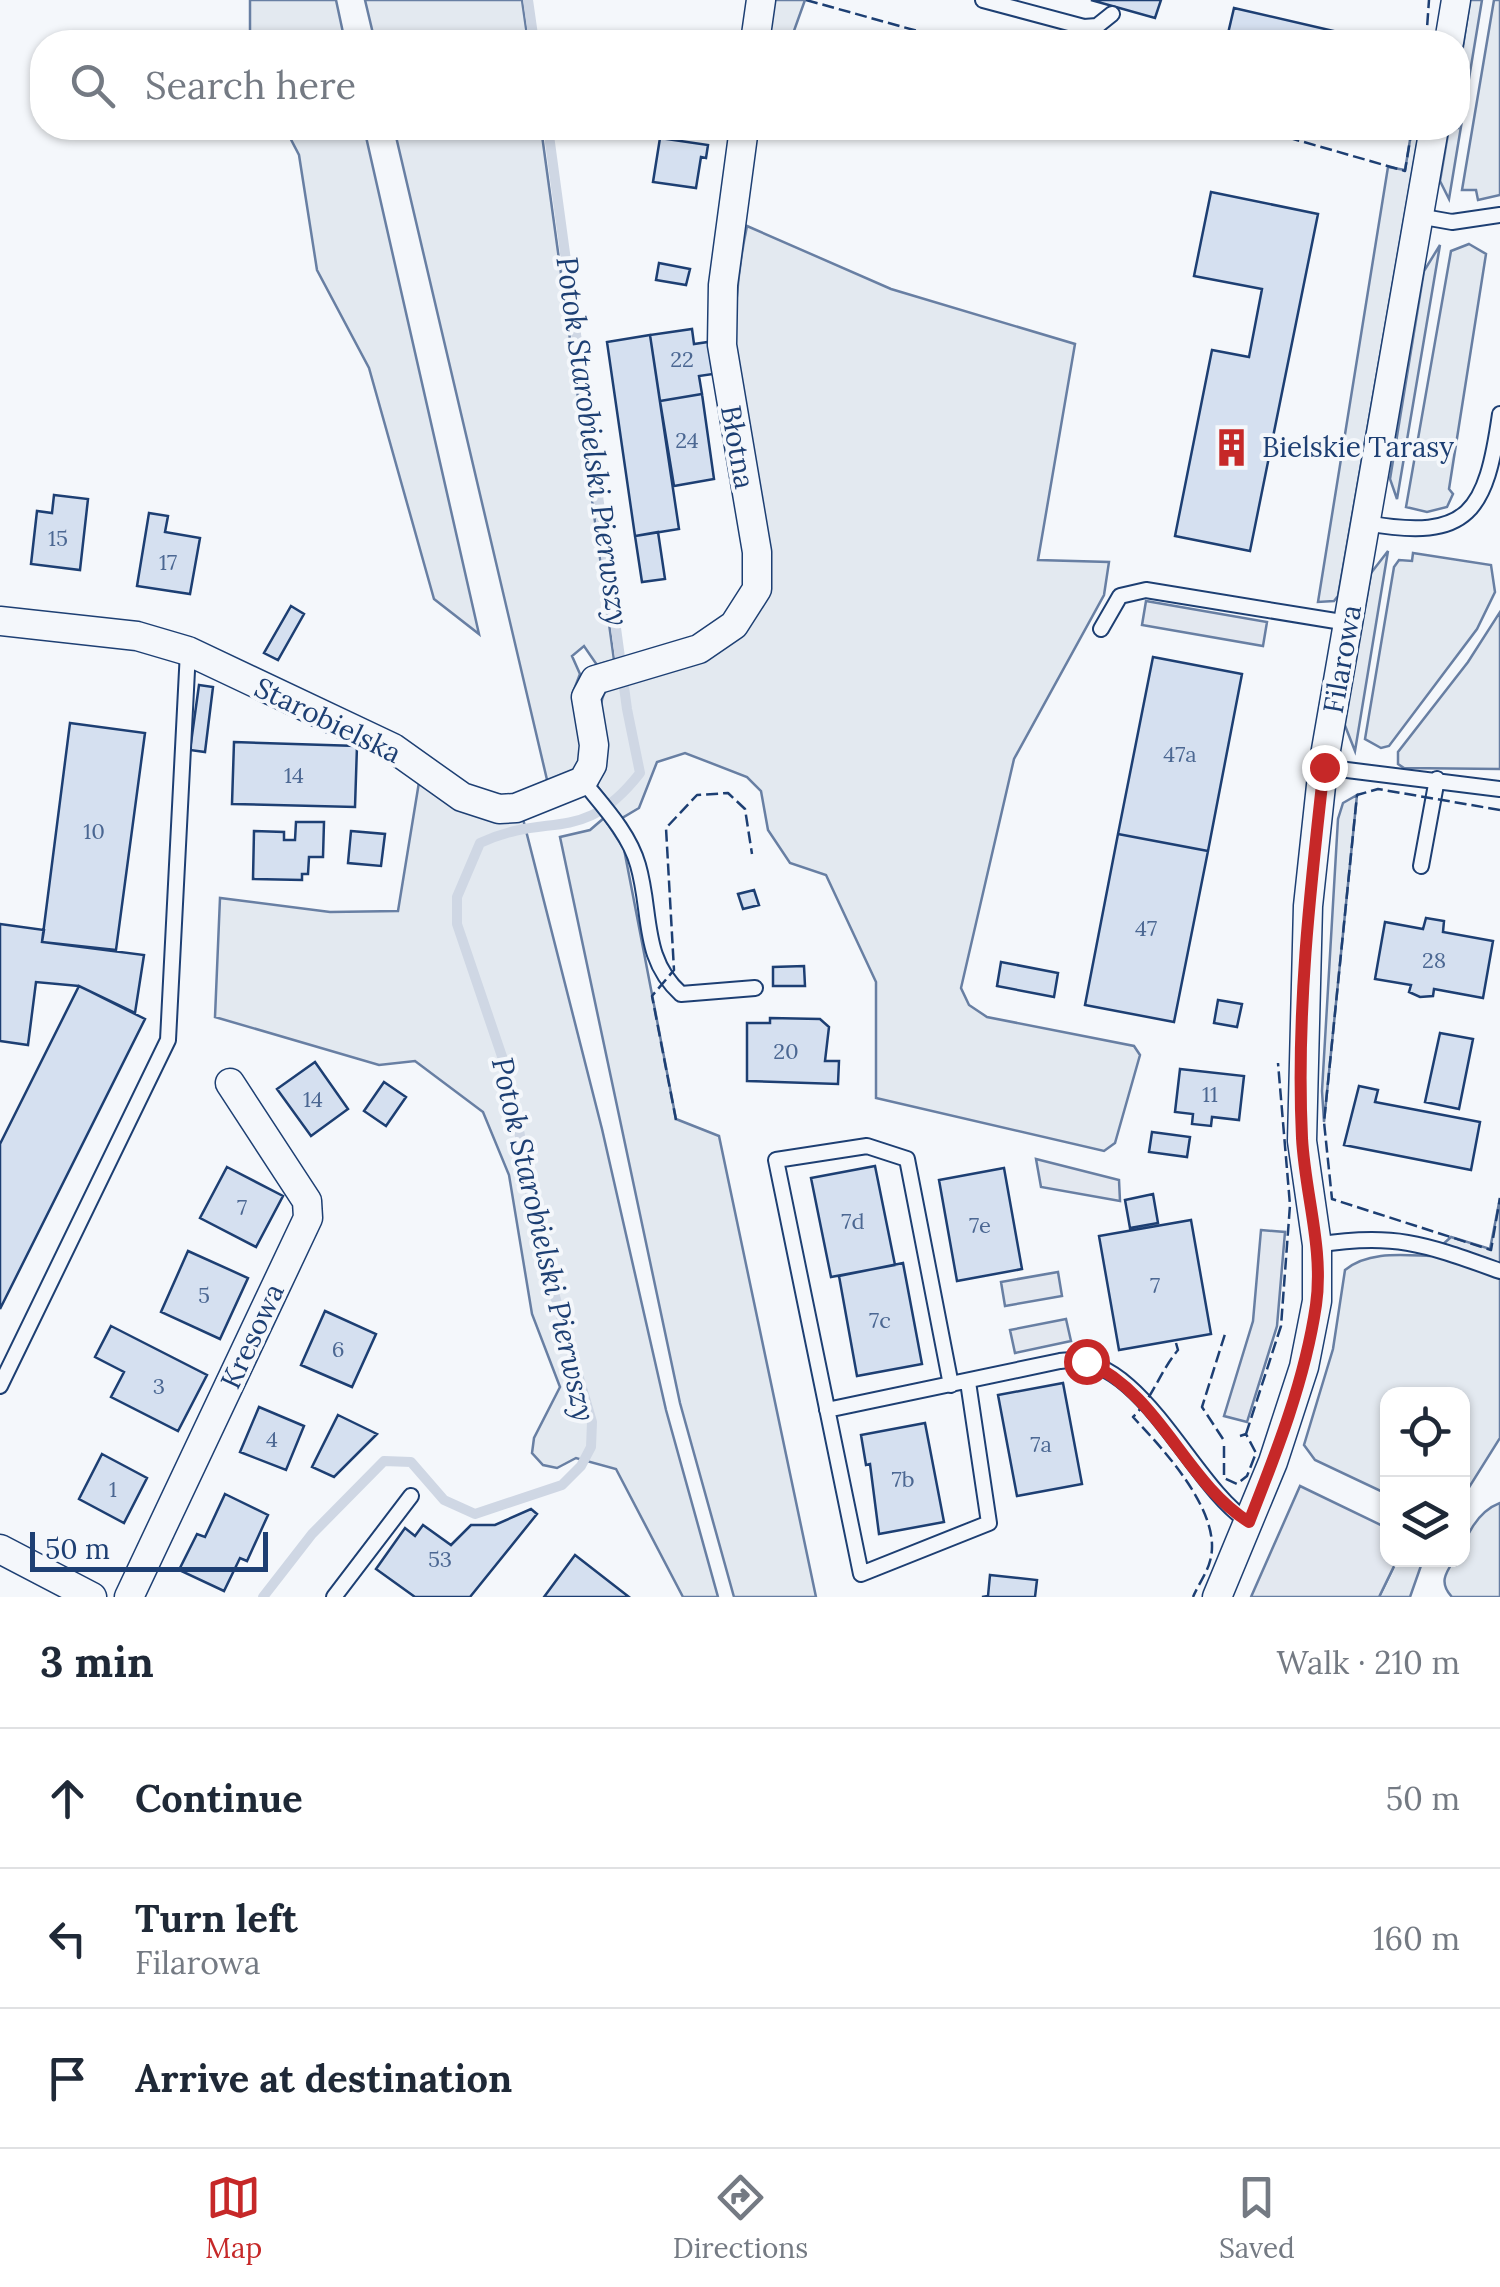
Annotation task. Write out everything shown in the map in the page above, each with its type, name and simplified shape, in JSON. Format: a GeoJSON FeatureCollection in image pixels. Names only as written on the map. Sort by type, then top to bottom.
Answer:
{"type":"FeatureCollection","features":[{"type":"Feature","properties":{"kind":"street"},"geometry":{"type":"LineString","coordinates":[[757,30],[762,0]]}},
{"type":"Feature","properties":{"kind":"street"},"geometry":{"type":"LineString","coordinates":[[1452,30],[1456,0]]}},
{"type":"Feature","properties":{"kind":"street","name":"Błotna"},"geometry":{"type":"LineString","coordinates":[[589,788],[594,745],[588,688],[610,672],[699,648],[720,636],[745,612],[759,578],[722,345],[724,285],[742,140]]}},
{"type":"Feature","properties":{"kind":"street","name":"Filarowa"},"geometry":{"type":"LineString","coordinates":[[1217,1597],[1249,1522],[1304,1368],[1317,1300],[1317,1245],[1302,1141],[1301,1051],[1308,906],[1324,767],[1432,140]]}},
{"type":"Feature","properties":{"kind":"street","name":"Starobielska"},"geometry":{"type":"LineString","coordinates":[[0,621],[138,636],[188,652],[393,748],[444,786],[479,805],[516,808],[589,788]]}},
{"type":"Feature","properties":{"kind":"street","name":"Kresowa"},"geometry":{"type":"LineString","coordinates":[[128,1597],[308,1218],[307,1202],[230,1083]]}},
{"type":"Feature","properties":{"kind":"street"},"geometry":{"type":"LineString","coordinates":[[0,1550],[92,1597]]}},
{"type":"Feature","properties":{"kind":"lane"},"geometry":{"type":"LineString","coordinates":[[983,0],[1084,27],[1097,26],[1112,14]]}},
{"type":"Feature","properties":{"kind":"lane"},"geometry":{"type":"LineString","coordinates":[[1418,216],[1452,222],[1500,214]]}},
{"type":"Feature","properties":{"kind":"lane"},"geometry":{"type":"LineString","coordinates":[[1366,524],[1431,531],[1474,507],[1486,487],[1500,414]]}},
{"type":"Feature","properties":{"kind":"lane"},"geometry":{"type":"LineString","coordinates":[[1101,629],[1120,596],[1146,590],[1348,622]]}},
{"type":"Feature","properties":{"kind":"lane"},"geometry":{"type":"LineString","coordinates":[[0,1386],[168,1040],[188,652]]}},
{"type":"Feature","properties":{"kind":"lane"},"geometry":{"type":"LineString","coordinates":[[1324,767],[1500,789]]}},
{"type":"Feature","properties":{"kind":"lane"},"geometry":{"type":"LineString","coordinates":[[1420,866],[1437,779]]}},
{"type":"Feature","properties":{"kind":"lane"},"geometry":{"type":"LineString","coordinates":[[589,788],[613,819],[638,864],[654,957],[666,980],[681,994],[755,988]]}},
{"type":"Feature","properties":{"kind":"lane"},"geometry":{"type":"LineString","coordinates":[[951,1385],[908,1158],[867,1146],[776,1160],[861,1574],[989,1524],[968,1382]]}},
{"type":"Feature","properties":{"kind":"lane"},"geometry":{"type":"LineString","coordinates":[[1317,1245],[1389,1238],[1422,1243],[1500,1271]]}},
{"type":"Feature","properties":{"kind":"lane"},"geometry":{"type":"LineString","coordinates":[[827,1410],[1074,1360],[1100,1367],[1152,1411],[1221,1500],[1249,1522]]}},
{"type":"Feature","properties":{"kind":"lane"},"geometry":{"type":"LineString","coordinates":[[334,1597],[412,1496]]}},
{"type":"Feature","properties":{"kind":"shaded area"},"geometry":{"type":"Polygon","coordinates":[[[250,0],[336,0],[342,30],[250,30],[250,0]]]}},
{"type":"Feature","properties":{"kind":"shaded area"},"geometry":{"type":"Polygon","coordinates":[[[365,0],[522,0],[526,30],[372,30],[365,0]]]}},
{"type":"Feature","properties":{"kind":"shaded area"},"geometry":{"type":"Polygon","coordinates":[[[768,0],[805,0],[794,30],[762,30],[768,0]]]}},
{"type":"Feature","properties":{"kind":"shaded area"},"geometry":{"type":"Polygon","coordinates":[[[1470,0],[1482,0],[1470,72],[1470,30],[1466,30],[1470,0]]]}},
{"type":"Feature","properties":{"kind":"shaded area"},"geometry":{"type":"Polygon","coordinates":[[[1494,0],[1500,0],[1500,195],[1478,200],[1476,190],[1462,190],[1494,0]]]}},
{"type":"Feature","properties":{"kind":"shaded area"},"geometry":{"type":"Polygon","coordinates":[[[291,140],[367,140],[479,634],[434,599],[369,368],[317,270],[299,155],[291,140]]]}},
{"type":"Feature","properties":{"kind":"shaded area"},"geometry":{"type":"Polygon","coordinates":[[[397,140],[543,140],[614,660],[597,665],[584,646],[572,656],[580,674],[572,695],[583,762],[575,772],[548,784],[397,140]]]}},
{"type":"Feature","properties":{"kind":"shaded area"},"geometry":{"type":"Polygon","coordinates":[[[1410,140],[1418,140],[1338,596],[1334,601],[1318,602],[1388,167],[1405,170],[1410,140]]]}},
{"type":"Feature","properties":{"kind":"shaded area"},"geometry":{"type":"Polygon","coordinates":[[[1447,140],[1459,140],[1449,199],[1440,181],[1447,140]]]}},
{"type":"Feature","properties":{"kind":"shaded area"},"geometry":{"type":"Polygon","coordinates":[[[747,226],[891,289],[1075,344],[1038,560],[1109,562],[1104,595],[1014,759],[961,988],[969,1005],[987,1017],[1134,1046],[1140,1055],[1115,1143],[1104,1151],[876,1098],[876,982],[826,875],[790,863],[768,830],[761,791],[747,777],[685,753],[657,762],[639,808],[622,818],[597,786],[602,761],[600,713],[604,694],[627,675],[754,613],[734,370],[739,274],[747,226]]]}},
{"type":"Feature","properties":{"kind":"shaded area"},"geometry":{"type":"Polygon","coordinates":[[[1469,244],[1486,254],[1449,489],[1453,494],[1447,507],[1427,512],[1406,507],[1451,251],[1469,244]]]}},
{"type":"Feature","properties":{"kind":"shaded area"},"geometry":{"type":"Polygon","coordinates":[[[1440,245],[1397,499],[1390,479],[1424,271],[1440,245]]]}},
{"type":"Feature","properties":{"kind":"shaded area"},"geometry":{"type":"Polygon","coordinates":[[[1388,551],[1355,751],[1344,723],[1371,573],[1388,551]]]}},
{"type":"Feature","properties":{"kind":"shaded area"},"geometry":{"type":"Polygon","coordinates":[[[1413,553],[1491,565],[1495,592],[1477,629],[1389,746],[1381,748],[1365,739],[1394,567],[1399,560],[1412,561],[1413,553]]]}},
{"type":"Feature","properties":{"kind":"shaded area"},"geometry":{"type":"Polygon","coordinates":[[[1146,601],[1267,622],[1263,646],[1142,625],[1146,601]]]}},
{"type":"Feature","properties":{"kind":"shaded area"},"geometry":{"type":"Polygon","coordinates":[[[1500,612],[1500,769],[1404,768],[1398,764],[1398,752],[1468,662],[1500,612]]]}},
{"type":"Feature","properties":{"kind":"shaded area"},"geometry":{"type":"Polygon","coordinates":[[[420,776],[522,815],[602,1129],[666,1410],[718,1597],[683,1597],[616,1469],[576,1458],[557,1468],[543,1465],[532,1453],[534,1438],[560,1387],[532,1314],[509,1175],[483,1112],[415,1061],[379,1065],[215,1017],[220,898],[330,912],[398,911],[420,776]]]}},
{"type":"Feature","properties":{"kind":"shaded area"},"geometry":{"type":"Polygon","coordinates":[[[1357,795],[1324,1122],[1322,1091],[1338,819],[1343,803],[1357,795]]]}},
{"type":"Feature","properties":{"kind":"shaded area"},"geometry":{"type":"Polygon","coordinates":[[[604,818],[624,849],[676,1119],[719,1136],[816,1597],[734,1597],[680,1403],[560,837],[590,830],[604,818]]]}},
{"type":"Feature","properties":{"kind":"shaded area"},"geometry":{"type":"Polygon","coordinates":[[[1036,1159],[1119,1180],[1120,1201],[1041,1187],[1036,1159]]]}},
{"type":"Feature","properties":{"kind":"shaded area"},"geometry":{"type":"Polygon","coordinates":[[[1500,1198],[1500,1438],[1470,1486],[1470,1387],[1380,1387],[1380,1491],[1315,1460],[1304,1445],[1333,1349],[1345,1270],[1375,1257],[1430,1256],[1451,1237],[1490,1249],[1500,1198]]]}},
{"type":"Feature","properties":{"kind":"shaded area"},"geometry":{"type":"Polygon","coordinates":[[[1261,1230],[1285,1232],[1277,1326],[1247,1422],[1224,1416],[1253,1321],[1261,1230]]]}},
{"type":"Feature","properties":{"kind":"shaded area"},"geometry":{"type":"Polygon","coordinates":[[[1058,1272],[1062,1296],[1005,1306],[1001,1282],[1058,1272]]]}},
{"type":"Feature","properties":{"kind":"shaded area"},"geometry":{"type":"Polygon","coordinates":[[[1066,1319],[1071,1341],[1015,1353],[1010,1330],[1066,1319]]]}},
{"type":"Feature","properties":{"kind":"shaded area"},"geometry":{"type":"Polygon","coordinates":[[[1300,1486],[1380,1525],[1380,1567],[1394,1567],[1379,1597],[1251,1597],[1300,1486]]]}},
{"type":"Feature","properties":{"kind":"shaded area"},"geometry":{"type":"Polygon","coordinates":[[[1500,1503],[1500,1597],[1452,1597],[1445,1583],[1448,1570],[1470,1567],[1470,1531],[1500,1503]]]}},
{"type":"Feature","properties":{"kind":"shaded area"},"geometry":{"type":"Polygon","coordinates":[[[1394,1567],[1421,1567],[1410,1597],[1379,1597],[1394,1567]]]}},
{"type":"Feature","properties":{"kind":"building"},"geometry":{"type":"Polygon","coordinates":[[[1091,0],[1161,0],[1155,18],[1091,0]]]}},
{"type":"Feature","properties":{"kind":"building"},"geometry":{"type":"Polygon","coordinates":[[[1234,8],[1329,30],[1229,30],[1234,8]]]}},
{"type":"Feature","properties":{"kind":"building"},"geometry":{"type":"Polygon","coordinates":[[[660,140],[708,145],[706,158],[701,157],[696,188],[653,182],[660,140]]]}},
{"type":"Feature","properties":{"kind":"building","name":"Bielskie Tarasy"},"geometry":{"type":"Polygon","coordinates":[[[1211,192],[1318,214],[1250,551],[1175,536],[1212,350],[1249,357],[1262,289],[1194,276],[1211,192]]]}},
{"type":"Feature","properties":{"kind":"building"},"geometry":{"type":"Polygon","coordinates":[[[659,263],[690,269],[686,285],[656,280],[659,263]]]}},
{"type":"Feature","properties":{"kind":"building"},"geometry":{"type":"Polygon","coordinates":[[[692,329],[694,344],[708,342],[713,374],[699,376],[702,394],[660,401],[650,335],[692,329]]]}},
{"type":"Feature","properties":{"kind":"building"},"geometry":{"type":"Polygon","coordinates":[[[650,335],[679,529],[635,536],[607,342],[650,335]]]}},
{"type":"Feature","properties":{"kind":"building"},"geometry":{"type":"Polygon","coordinates":[[[702,394],[714,479],[674,486],[660,401],[702,394]]]}},
{"type":"Feature","properties":{"kind":"building"},"geometry":{"type":"Polygon","coordinates":[[[54,495],[88,499],[80,570],[31,564],[37,511],[52,513],[54,495]]]}},
{"type":"Feature","properties":{"kind":"building"},"geometry":{"type":"Polygon","coordinates":[[[149,513],[168,516],[165,532],[200,538],[190,594],[137,586],[149,513]]]}},
{"type":"Feature","properties":{"kind":"building"},"geometry":{"type":"Polygon","coordinates":[[[658,532],[665,579],[642,582],[635,536],[658,532]]]}},
{"type":"Feature","properties":{"kind":"building"},"geometry":{"type":"Polygon","coordinates":[[[291,606],[304,614],[278,660],[264,653],[291,606]]]}},
{"type":"Feature","properties":{"kind":"building"},"geometry":{"type":"Polygon","coordinates":[[[1153,657],[1242,674],[1208,851],[1118,834],[1153,657]]]}},
{"type":"Feature","properties":{"kind":"building"},"geometry":{"type":"Polygon","coordinates":[[[199,685],[213,687],[205,752],[190,750],[199,685]]]}},
{"type":"Feature","properties":{"kind":"building"},"geometry":{"type":"Polygon","coordinates":[[[70,723],[145,733],[116,950],[42,942],[70,723]]]}},
{"type":"Feature","properties":{"kind":"building"},"geometry":{"type":"Polygon","coordinates":[[[234,742],[357,746],[355,807],[232,804],[234,742]]]}},
{"type":"Feature","properties":{"kind":"building"},"geometry":{"type":"Polygon","coordinates":[[[296,822],[324,822],[323,857],[309,857],[308,874],[302,874],[302,880],[253,879],[254,831],[284,832],[284,840],[295,840],[296,822]]]}},
{"type":"Feature","properties":{"kind":"building"},"geometry":{"type":"Polygon","coordinates":[[[351,831],[385,834],[381,866],[348,863],[351,831]]]}},
{"type":"Feature","properties":{"kind":"building"},"geometry":{"type":"Polygon","coordinates":[[[1118,834],[1208,851],[1174,1022],[1085,1005],[1118,834]]]}},
{"type":"Feature","properties":{"kind":"building"},"geometry":{"type":"Polygon","coordinates":[[[754,890],[759,905],[743,909],[738,894],[754,890]]]}},
{"type":"Feature","properties":{"kind":"building"},"geometry":{"type":"Polygon","coordinates":[[[1426,918],[1444,921],[1443,932],[1493,941],[1483,998],[1434,989],[1433,996],[1420,997],[1409,992],[1411,985],[1375,979],[1385,922],[1423,929],[1426,918]]]}},
{"type":"Feature","properties":{"kind":"building"},"geometry":{"type":"Polygon","coordinates":[[[0,924],[44,930],[42,942],[144,955],[135,1013],[79,986],[36,982],[28,1045],[0,1041],[0,924]]]}},
{"type":"Feature","properties":{"kind":"building"},"geometry":{"type":"Polygon","coordinates":[[[1001,962],[1058,973],[1054,997],[997,986],[1001,962]]]}},
{"type":"Feature","properties":{"kind":"building"},"geometry":{"type":"Polygon","coordinates":[[[804,966],[805,986],[773,986],[773,967],[804,966]]]}},
{"type":"Feature","properties":{"kind":"building"},"geometry":{"type":"Polygon","coordinates":[[[79,986],[145,1019],[0,1309],[0,1144],[79,986]]]}},
{"type":"Feature","properties":{"kind":"building"},"geometry":{"type":"Polygon","coordinates":[[[1218,1000],[1242,1004],[1237,1027],[1214,1023],[1218,1000]]]}},
{"type":"Feature","properties":{"kind":"building"},"geometry":{"type":"Polygon","coordinates":[[[770,1018],[820,1019],[829,1027],[825,1061],[839,1061],[838,1084],[747,1081],[747,1023],[770,1023],[770,1018]]]}},
{"type":"Feature","properties":{"kind":"building"},"geometry":{"type":"Polygon","coordinates":[[[1440,1033],[1473,1039],[1459,1109],[1425,1102],[1440,1033]]]}},
{"type":"Feature","properties":{"kind":"building"},"geometry":{"type":"Polygon","coordinates":[[[315,1062],[348,1109],[311,1136],[277,1089],[315,1062]]]}},
{"type":"Feature","properties":{"kind":"building"},"geometry":{"type":"Polygon","coordinates":[[[1180,1069],[1244,1076],[1239,1120],[1212,1117],[1211,1126],[1192,1124],[1193,1114],[1175,1112],[1180,1069]]]}},
{"type":"Feature","properties":{"kind":"building"},"geometry":{"type":"Polygon","coordinates":[[[384,1082],[406,1097],[386,1126],[364,1111],[384,1082]]]}},
{"type":"Feature","properties":{"kind":"building"},"geometry":{"type":"Polygon","coordinates":[[[1359,1086],[1378,1090],[1375,1102],[1480,1122],[1471,1170],[1344,1145],[1359,1086]]]}},
{"type":"Feature","properties":{"kind":"building"},"geometry":{"type":"Polygon","coordinates":[[[1152,1132],[1190,1137],[1187,1157],[1149,1152],[1152,1132]]]}},
{"type":"Feature","properties":{"kind":"building"},"geometry":{"type":"Polygon","coordinates":[[[875,1166],[895,1265],[831,1277],[811,1178],[875,1166]]]}},
{"type":"Feature","properties":{"kind":"building"},"geometry":{"type":"Polygon","coordinates":[[[227,1167],[283,1196],[256,1247],[200,1218],[227,1167]]]}},
{"type":"Feature","properties":{"kind":"building"},"geometry":{"type":"Polygon","coordinates":[[[1004,1168],[1022,1269],[957,1281],[939,1180],[1004,1168]]]}},
{"type":"Feature","properties":{"kind":"building"},"geometry":{"type":"Polygon","coordinates":[[[1153,1194],[1158,1223],[1130,1228],[1125,1200],[1153,1194]]]}},
{"type":"Feature","properties":{"kind":"building"},"geometry":{"type":"Polygon","coordinates":[[[1191,1220],[1211,1334],[1119,1350],[1099,1236],[1191,1220]]]}},
{"type":"Feature","properties":{"kind":"building"},"geometry":{"type":"Polygon","coordinates":[[[188,1251],[248,1278],[220,1339],[161,1312],[188,1251]]]}},
{"type":"Feature","properties":{"kind":"building"},"geometry":{"type":"Polygon","coordinates":[[[903,1263],[922,1364],[857,1376],[839,1276],[903,1263]]]}},
{"type":"Feature","properties":{"kind":"building"},"geometry":{"type":"Polygon","coordinates":[[[325,1311],[376,1334],[352,1387],[301,1365],[325,1311]]]}},
{"type":"Feature","properties":{"kind":"building"},"geometry":{"type":"Polygon","coordinates":[[[111,1326],[207,1375],[178,1431],[111,1397],[124,1372],[95,1357],[111,1326]]]}},
{"type":"Feature","properties":{"kind":"building"},"geometry":{"type":"Polygon","coordinates":[[[1063,1383],[1082,1484],[1017,1496],[998,1395],[1063,1383]]]}},
{"type":"Feature","properties":{"kind":"building"},"geometry":{"type":"Polygon","coordinates":[[[259,1407],[304,1426],[286,1470],[240,1452],[259,1407]]]}},
{"type":"Feature","properties":{"kind":"building"},"geometry":{"type":"Polygon","coordinates":[[[338,1415],[377,1434],[334,1477],[312,1467],[338,1415]]]}},
{"type":"Feature","properties":{"kind":"building"},"geometry":{"type":"Polygon","coordinates":[[[925,1423],[944,1522],[879,1534],[870,1464],[866,1465],[861,1435],[925,1423]]]}},
{"type":"Feature","properties":{"kind":"building"},"geometry":{"type":"Polygon","coordinates":[[[102,1454],[147,1478],[124,1523],[79,1499],[102,1454]]]}},
{"type":"Feature","properties":{"kind":"building"},"geometry":{"type":"Polygon","coordinates":[[[225,1494],[268,1515],[247,1561],[240,1558],[224,1591],[179,1570],[197,1534],[205,1537],[225,1494]]]}},
{"type":"Feature","properties":{"kind":"building"},"geometry":{"type":"Polygon","coordinates":[[[531,1509],[537,1514],[470,1597],[415,1597],[376,1569],[405,1528],[415,1536],[423,1525],[451,1545],[471,1525],[495,1525],[531,1509]]]}},
{"type":"Feature","properties":{"kind":"building"},"geometry":{"type":"Polygon","coordinates":[[[575,1555],[629,1597],[544,1597],[575,1555]]]}},
{"type":"Feature","properties":{"kind":"building"},"geometry":{"type":"Polygon","coordinates":[[[990,1575],[1037,1580],[1035,1597],[982,1597],[988,1596],[990,1575]]]}},
{"type":"Feature","properties":{"kind":"waterway","name":"Potok Starobielski Pierwszy"},"geometry":{"type":"LineString","coordinates":[[528,0],[532,30]]}},
{"type":"Feature","properties":{"kind":"waterway","name":"Potok Starobielski Pierwszy"},"geometry":{"type":"LineString","coordinates":[[263,1597],[312,1534],[384,1461],[411,1462],[444,1500],[475,1514],[562,1485],[581,1466],[591,1447],[592,1422],[539,1242],[510,1080],[457,924],[457,897],[480,843],[505,834],[583,819],[601,811],[640,773],[627,709],[550,140]]}},
{"type":"Feature","properties":{"kind":"fence"},"geometry":{"type":"LineString","coordinates":[[806,0],[914,30]]}},
{"type":"Feature","properties":{"kind":"fence"},"geometry":{"type":"LineString","coordinates":[[1427,30],[1429,0]]}},
{"type":"Feature","properties":{"kind":"fence"},"geometry":{"type":"LineString","coordinates":[[1297,140],[1405,171],[1410,140]]}},
{"type":"Feature","properties":{"kind":"fence"},"geometry":{"type":"LineString","coordinates":[[1500,810],[1378,789],[1357,795],[1324,1122],[1332,1199],[1491,1250],[1500,1198]]}},
{"type":"Feature","properties":{"kind":"fence"},"geometry":{"type":"LineString","coordinates":[[676,1120],[652,996],[674,970],[666,828],[697,795],[728,793],[745,809],[752,854]]}},
{"type":"Feature","properties":{"kind":"fence"},"geometry":{"type":"LineString","coordinates":[[1246,1434],[1281,1326],[1290,1205],[1278,1063]]}},
{"type":"Feature","properties":{"kind":"fence"},"geometry":{"type":"LineString","coordinates":[[1223,1439],[1202,1407],[1225,1334]]}},
{"type":"Feature","properties":{"kind":"fence"},"geometry":{"type":"LineString","coordinates":[[1176,1343],[1178,1350],[1133,1417],[1188,1483],[1208,1523],[1210,1561],[1193,1597]]}},
{"type":"Feature","properties":{"kind":"fence"},"geometry":{"type":"LineString","coordinates":[[1224,1446],[1224,1478],[1237,1484],[1247,1476],[1256,1453],[1246,1434],[1240,1436]]}},
{"type":"Feature","properties":{"kind":"place","name":"Bielskie Tarasy"},"geometry":{"type":"Point","coordinates":[1232,447]}},
{"type":"Feature","properties":{"kind":"route"},"geometry":{"type":"LineString","coordinates":[[1086,1361],[1120,1380],[1152,1411],[1221,1500],[1249,1522],[1304,1368],[1317,1300],[1317,1245],[1302,1141],[1301,1051],[1308,906],[1324,767]]}}]}
